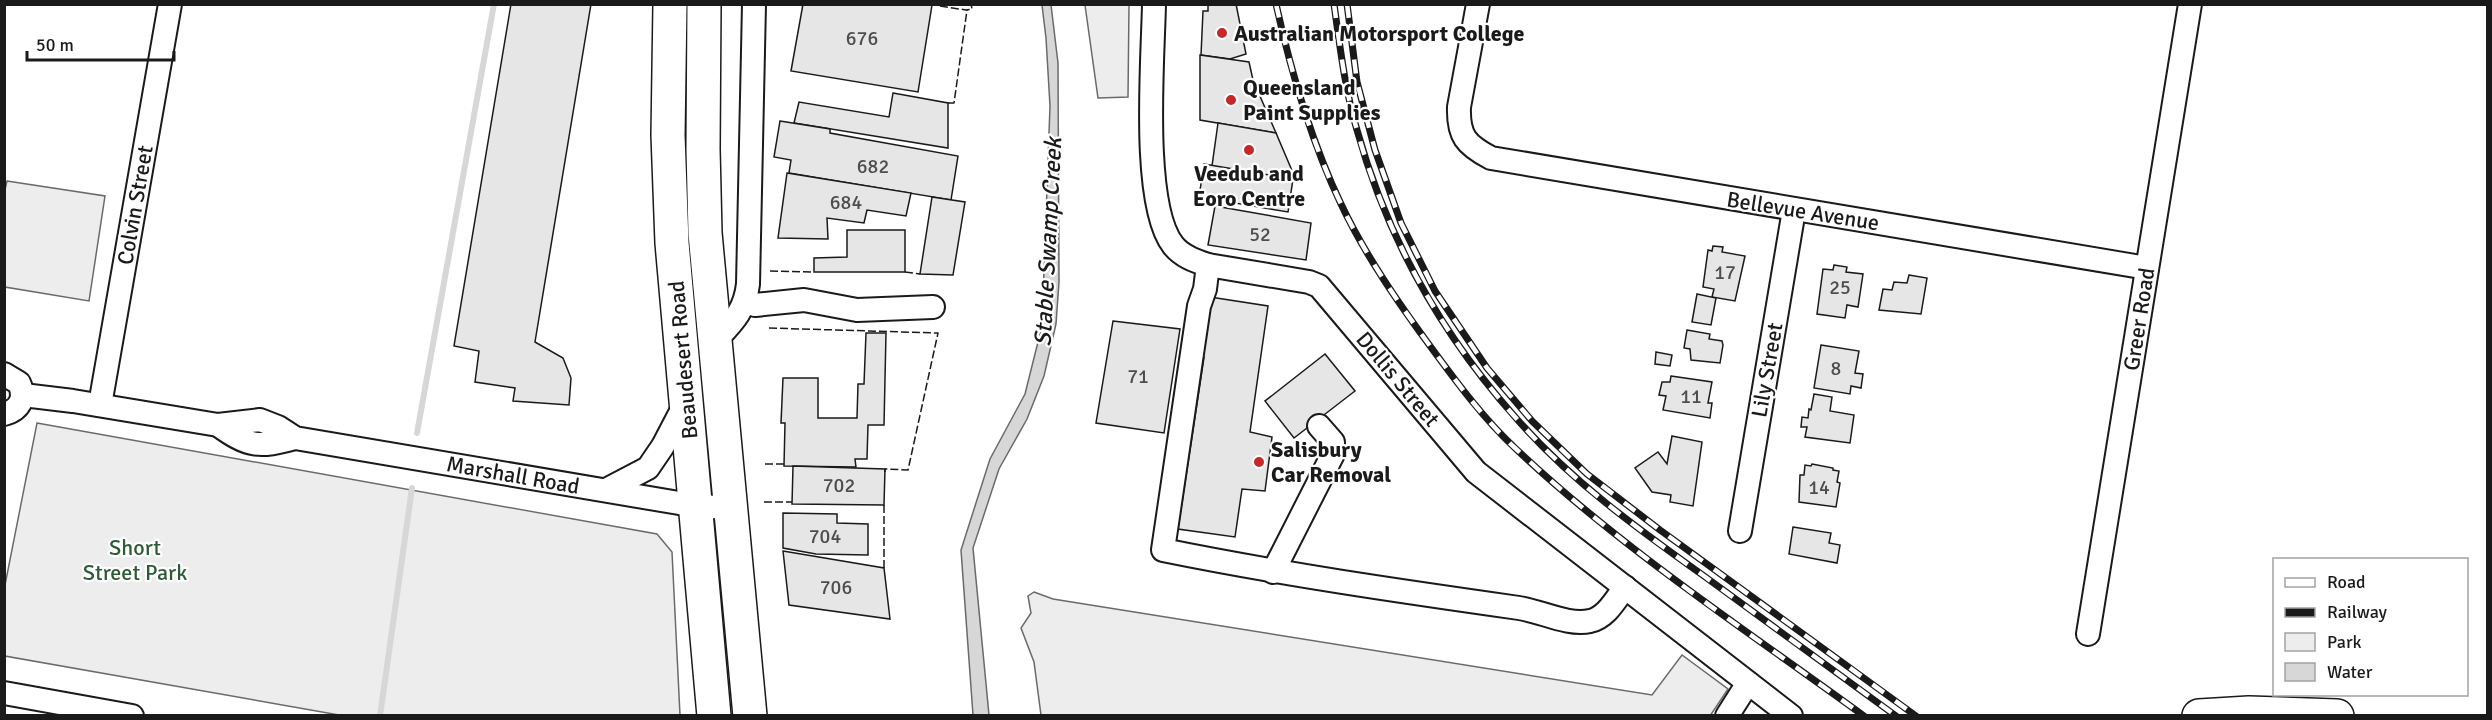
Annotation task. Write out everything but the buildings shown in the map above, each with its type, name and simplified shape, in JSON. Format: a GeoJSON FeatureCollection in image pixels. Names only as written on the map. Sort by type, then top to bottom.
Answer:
{"type":"FeatureCollection","features":[{"type":"Feature","properties":{"kind":"highway","name":"Beaudesert Road"},"geometry":{"type":"LineString","coordinates":[[670,4],[668,135],[672,243],[714,716]]}},
{"type":"Feature","properties":{"kind":"highway","name":"Beaudesert Road"},"geometry":{"type":"LineString","coordinates":[[704,4],[705,209],[750,716]]}},
{"type":"Feature","properties":{"kind":"highway"},"geometry":{"type":"LineString","coordinates":[[2199,716],[2249,713],[2337,716]]}},
{"type":"Feature","properties":{"kind":"street","name":"Colvin Street"},"geometry":{"type":"LineString","coordinates":[[100,405],[170,4]]}},
{"type":"Feature","properties":{"kind":"street"},"geometry":{"type":"LineString","coordinates":[[754,4],[746,302],[755,305],[804,300],[857,310],[933,307]]}},
{"type":"Feature","properties":{"kind":"street","name":"Dollis Street"},"geometry":{"type":"LineString","coordinates":[[1154,4],[1152,138],[1155,191],[1162,225],[1174,248],[1192,260],[1208,265],[1310,282],[1319,286],[1476,472],[1748,683],[1767,708],[1791,716]]}},
{"type":"Feature","properties":{"kind":"street","name":"Bellevue Avenue"},"geometry":{"type":"LineString","coordinates":[[1478,4],[1459,107],[1458,124],[1464,139],[1474,149],[1491,158],[2147,268]]}},
{"type":"Feature","properties":{"kind":"street","name":"Greer Road"},"geometry":{"type":"LineString","coordinates":[[2088,634],[2190,4]]}},
{"type":"Feature","properties":{"kind":"street","name":"Lily Street"},"geometry":{"type":"LineString","coordinates":[[1740,531],[1794,210]]}},
{"type":"Feature","properties":{"kind":"street"},"geometry":{"type":"LineString","coordinates":[[1208,265],[1205,289],[1198,306],[1162,550],[1274,572],[1532,610],[1579,622],[1591,621],[1605,613],[1625,587]]}},
{"type":"Feature","properties":{"kind":"street","name":"Beaudesert Road"},"geometry":{"type":"LineString","coordinates":[[715,341],[732,324],[746,302]]}},
{"type":"Feature","properties":{"kind":"street"},"geometry":{"type":"LineString","coordinates":[[4,374],[20,383],[23,395],[18,407],[4,414]]}},
{"type":"Feature","properties":{"kind":"street","name":"Marshall Road"},"geometry":{"type":"LineString","coordinates":[[23,395],[100,405],[218,425],[234,437],[256,446],[295,438],[695,505],[731,509]]}},
{"type":"Feature","properties":{"kind":"street"},"geometry":{"type":"LineString","coordinates":[[606,490],[648,468],[663,446],[687,400]]}},
{"type":"Feature","properties":{"kind":"street"},"geometry":{"type":"LineString","coordinates":[[1274,572],[1333,454],[1333,442],[1319,426]]}},
{"type":"Feature","properties":{"kind":"street"},"geometry":{"type":"LineString","coordinates":[[1727,716],[1748,683]]}},
{"type":"Feature","properties":{"kind":"street"},"geometry":{"type":"LineString","coordinates":[[4,693],[132,716]]}},
{"type":"Feature","properties":{"kind":"green space"},"geometry":{"type":"Polygon","coordinates":[[[1085,5],[1129,5],[1128,97],[1098,98],[1085,5]]]}},
{"type":"Feature","properties":{"kind":"green space"},"geometry":{"type":"Polygon","coordinates":[[[7,181],[105,196],[89,301],[5,287],[4,194],[7,181]]]}},
{"type":"Feature","properties":{"kind":"green space","name":"Short Street Park"},"geometry":{"type":"Polygon","coordinates":[[[37,423],[657,534],[672,552],[680,715],[339,715],[5,656],[5,585],[37,423]]]}},
{"type":"Feature","properties":{"kind":"green space"},"geometry":{"type":"Polygon","coordinates":[[[1034,592],[1053,599],[1652,695],[1682,655],[1728,689],[1710,716],[1041,715],[1034,662],[1021,628],[1031,613],[1028,596],[1034,592]]]}},
{"type":"Feature","properties":{"kind":"water","name":"Stable Swamp Creek"},"geometry":{"type":"Polygon","coordinates":[[[1042,5],[1051,5],[1058,63],[1059,282],[1056,324],[1044,376],[1027,419],[999,469],[973,548],[989,715],[973,715],[961,550],[990,459],[1025,394],[1042,326],[1050,106],[1042,5]]]}},
{"type":"Feature","properties":{"kind":"waterway"},"geometry":{"type":"LineString","coordinates":[[417,433],[494,4]]}},
{"type":"Feature","properties":{"kind":"waterway"},"geometry":{"type":"LineString","coordinates":[[380,716],[412,488]]}},
{"type":"Feature","properties":{"kind":"railway"},"geometry":{"type":"LineString","coordinates":[[1276,4],[1303,106],[1320,156],[1341,204],[1395,297],[1472,401],[1515,448],[1641,555],[1864,716]]}},
{"type":"Feature","properties":{"kind":"railway"},"geometry":{"type":"LineString","coordinates":[[1334,4],[1349,99],[1369,170],[1384,209],[1401,247],[1441,319],[1489,386],[1537,441],[1606,503],[1896,716]]}},
{"type":"Feature","properties":{"kind":"railway"},"geometry":{"type":"LineString","coordinates":[[1347,4],[1357,82],[1375,150],[1401,223],[1435,291],[1487,368],[1532,421],[1587,474],[1660,530],[1916,716]]}},
{"type":"Feature","properties":{"kind":"fence"},"geometry":{"type":"LineString","coordinates":[[940,6],[966,10],[972,9],[971,4]]}},
{"type":"Feature","properties":{"kind":"fence"},"geometry":{"type":"LineString","coordinates":[[948,103],[954,103],[967,10]]}},
{"type":"Feature","properties":{"kind":"fence"},"geometry":{"type":"LineString","coordinates":[[770,271],[814,272]]}},
{"type":"Feature","properties":{"kind":"fence"},"geometry":{"type":"LineString","coordinates":[[905,272],[920,274]]}},
{"type":"Feature","properties":{"kind":"fence"},"geometry":{"type":"LineString","coordinates":[[769,328],[938,333],[908,470],[885,469],[885,472]]}},
{"type":"Feature","properties":{"kind":"fence"},"geometry":{"type":"LineString","coordinates":[[765,464],[784,464]]}},
{"type":"Feature","properties":{"kind":"fence"},"geometry":{"type":"LineString","coordinates":[[764,502],[792,502]]}},
{"type":"Feature","properties":{"kind":"fence"},"geometry":{"type":"LineString","coordinates":[[884,502],[884,568]]}},
{"type":"Feature","properties":{"kind":"place","name":"Australian Motorsport College"},"geometry":{"type":"Point","coordinates":[1222,33]}},
{"type":"Feature","properties":{"kind":"place","name":"Queensland Paint Supplies"},"geometry":{"type":"Point","coordinates":[1231,100]}},
{"type":"Feature","properties":{"kind":"place","name":"Veedub and Eoro Centre"},"geometry":{"type":"Point","coordinates":[1249,150]}},
{"type":"Feature","properties":{"kind":"place","name":"Salisbury Car Removal"},"geometry":{"type":"Point","coordinates":[1259,462]}}]}
